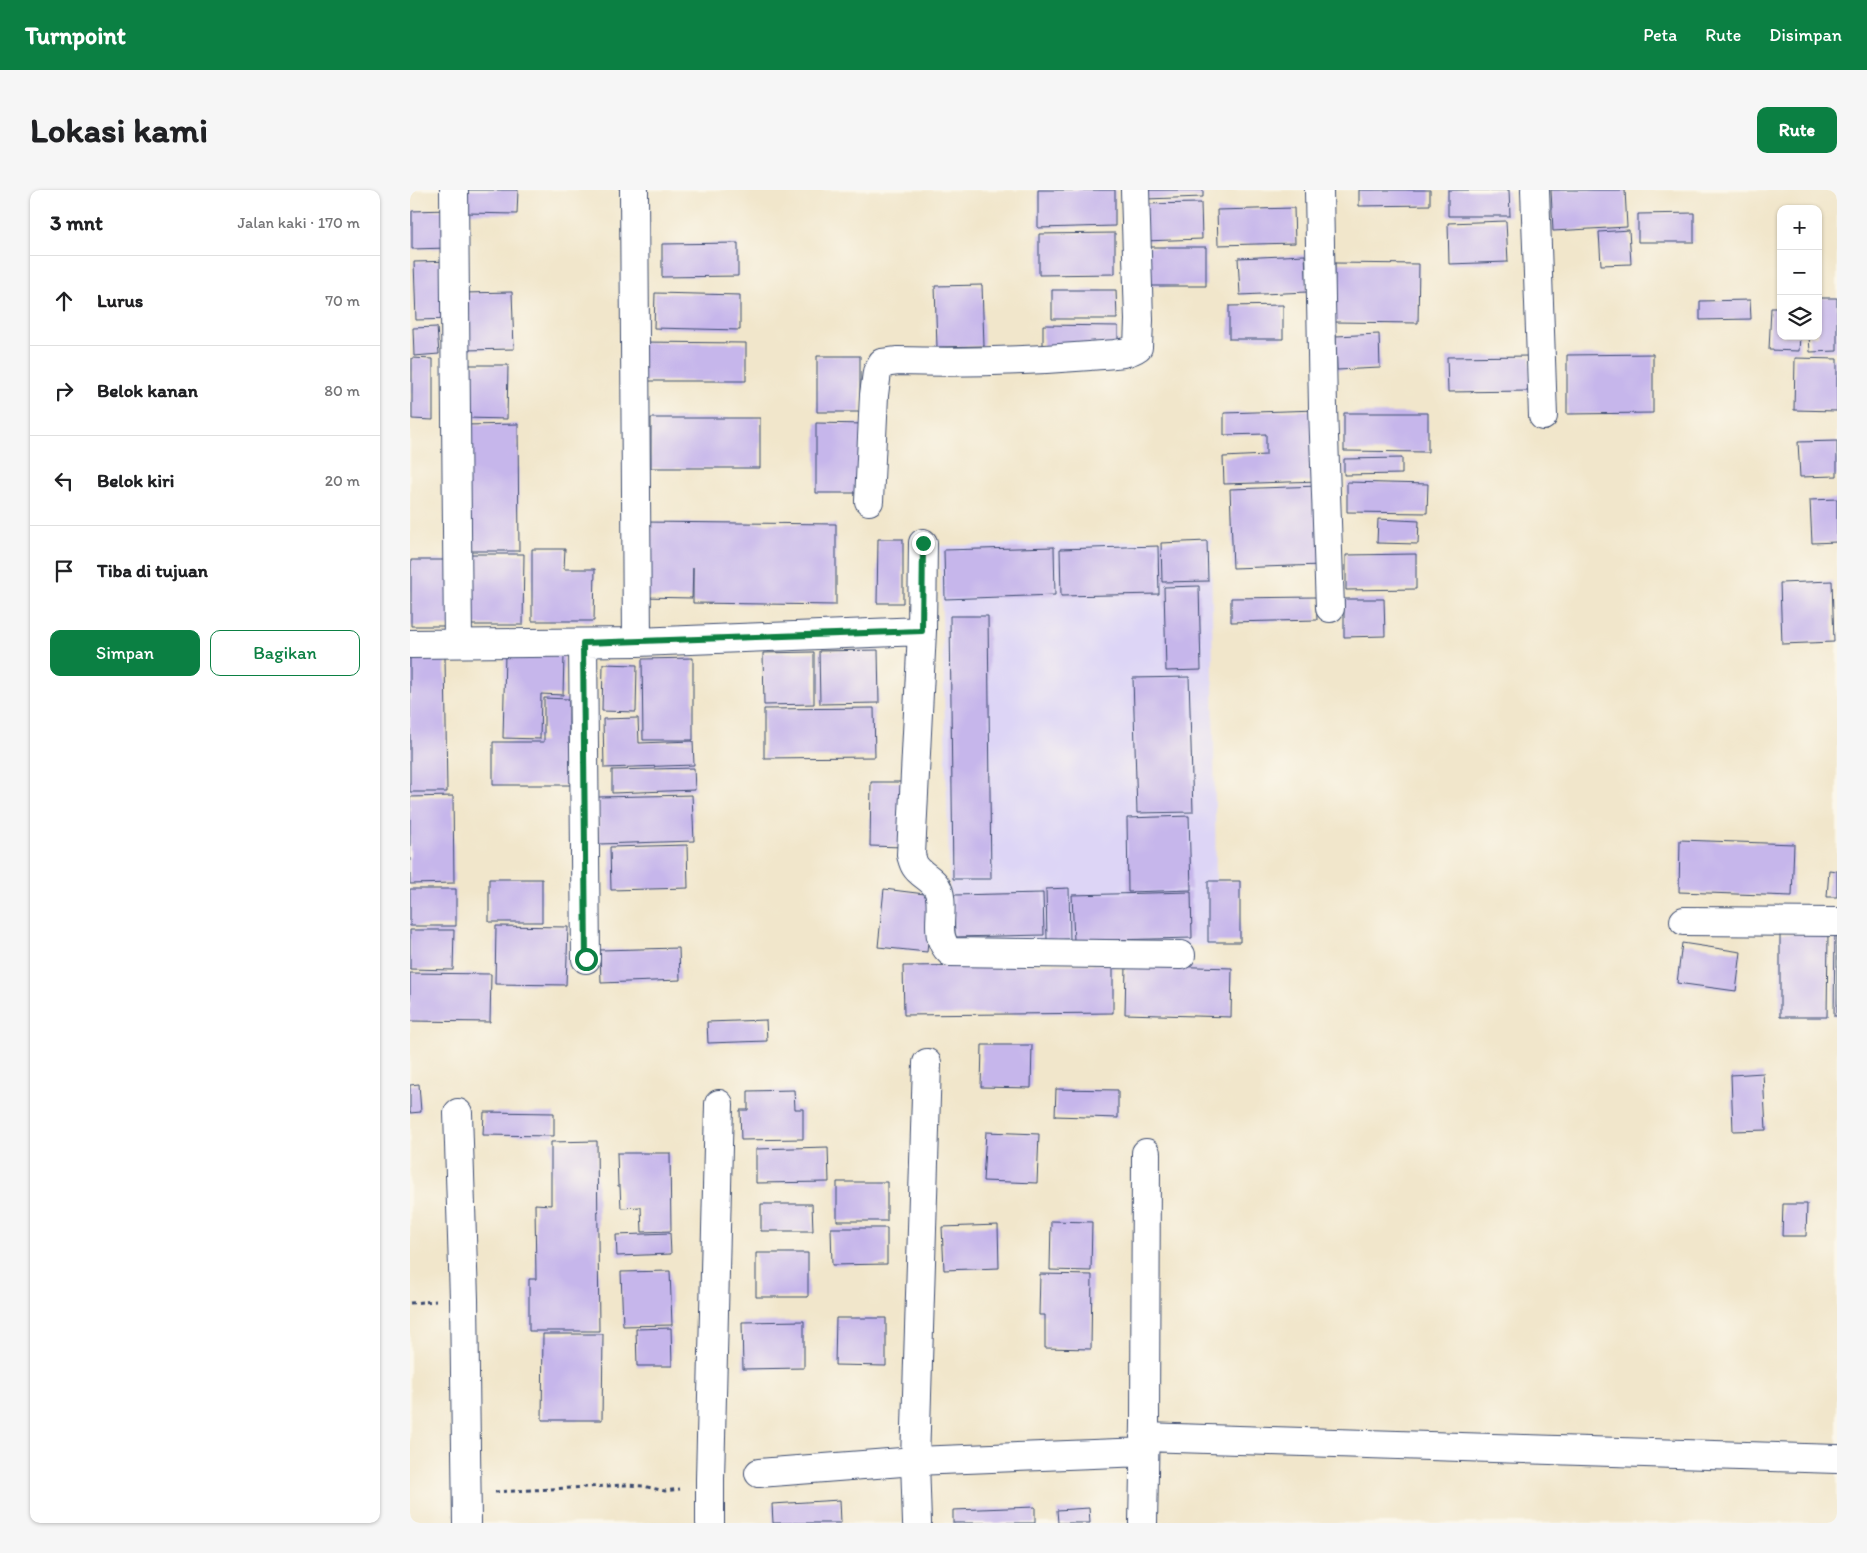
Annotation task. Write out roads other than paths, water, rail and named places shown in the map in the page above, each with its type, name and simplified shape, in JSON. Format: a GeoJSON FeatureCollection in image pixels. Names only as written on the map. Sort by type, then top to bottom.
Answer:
{"type":"FeatureCollection","features":[{"type":"Feature","properties":{"kind":"street"},"geometry":{"type":"LineString","coordinates":[[454,190],[458,644]]}},
{"type":"Feature","properties":{"kind":"street"},"geometry":{"type":"LineString","coordinates":[[634,190],[637,642]]}},
{"type":"Feature","properties":{"kind":"street"},"geometry":{"type":"LineString","coordinates":[[868,501],[874,395],[877,372],[882,363],[898,361],[1040,360],[1118,353],[1134,350],[1138,347],[1139,320],[1135,190]]}},
{"type":"Feature","properties":{"kind":"street"},"geometry":{"type":"LineString","coordinates":[[1319,190],[1323,408],[1330,608]]}},
{"type":"Feature","properties":{"kind":"street"},"geometry":{"type":"LineString","coordinates":[[1535,190],[1543,416]]}},
{"type":"Feature","properties":{"kind":"street"},"geometry":{"type":"LineString","coordinates":[[923,543],[922,631],[911,855],[915,867],[934,883],[939,892],[940,935],[944,946],[950,952],[1181,955]]}},
{"type":"Feature","properties":{"kind":"street"},"geometry":{"type":"LineString","coordinates":[[410,644],[637,642],[922,631]]}},
{"type":"Feature","properties":{"kind":"street"},"geometry":{"type":"LineString","coordinates":[[583,643],[586,959]]}},
{"type":"Feature","properties":{"kind":"street"},"geometry":{"type":"LineString","coordinates":[[1684,921],[1837,922]]}},
{"type":"Feature","properties":{"kind":"street"},"geometry":{"type":"LineString","coordinates":[[917,1523],[916,1461],[927,1063]]}},
{"type":"Feature","properties":{"kind":"street"},"geometry":{"type":"LineString","coordinates":[[710,1523],[719,1104]]}},
{"type":"Feature","properties":{"kind":"street"},"geometry":{"type":"LineString","coordinates":[[458,1113],[464,1299],[467,1523]]}},
{"type":"Feature","properties":{"kind":"street"},"geometry":{"type":"LineString","coordinates":[[1143,1523],[1146,1153]]}},
{"type":"Feature","properties":{"kind":"street"},"geometry":{"type":"LineString","coordinates":[[759,1473],[1144,1444],[1837,1460]]}}]}
